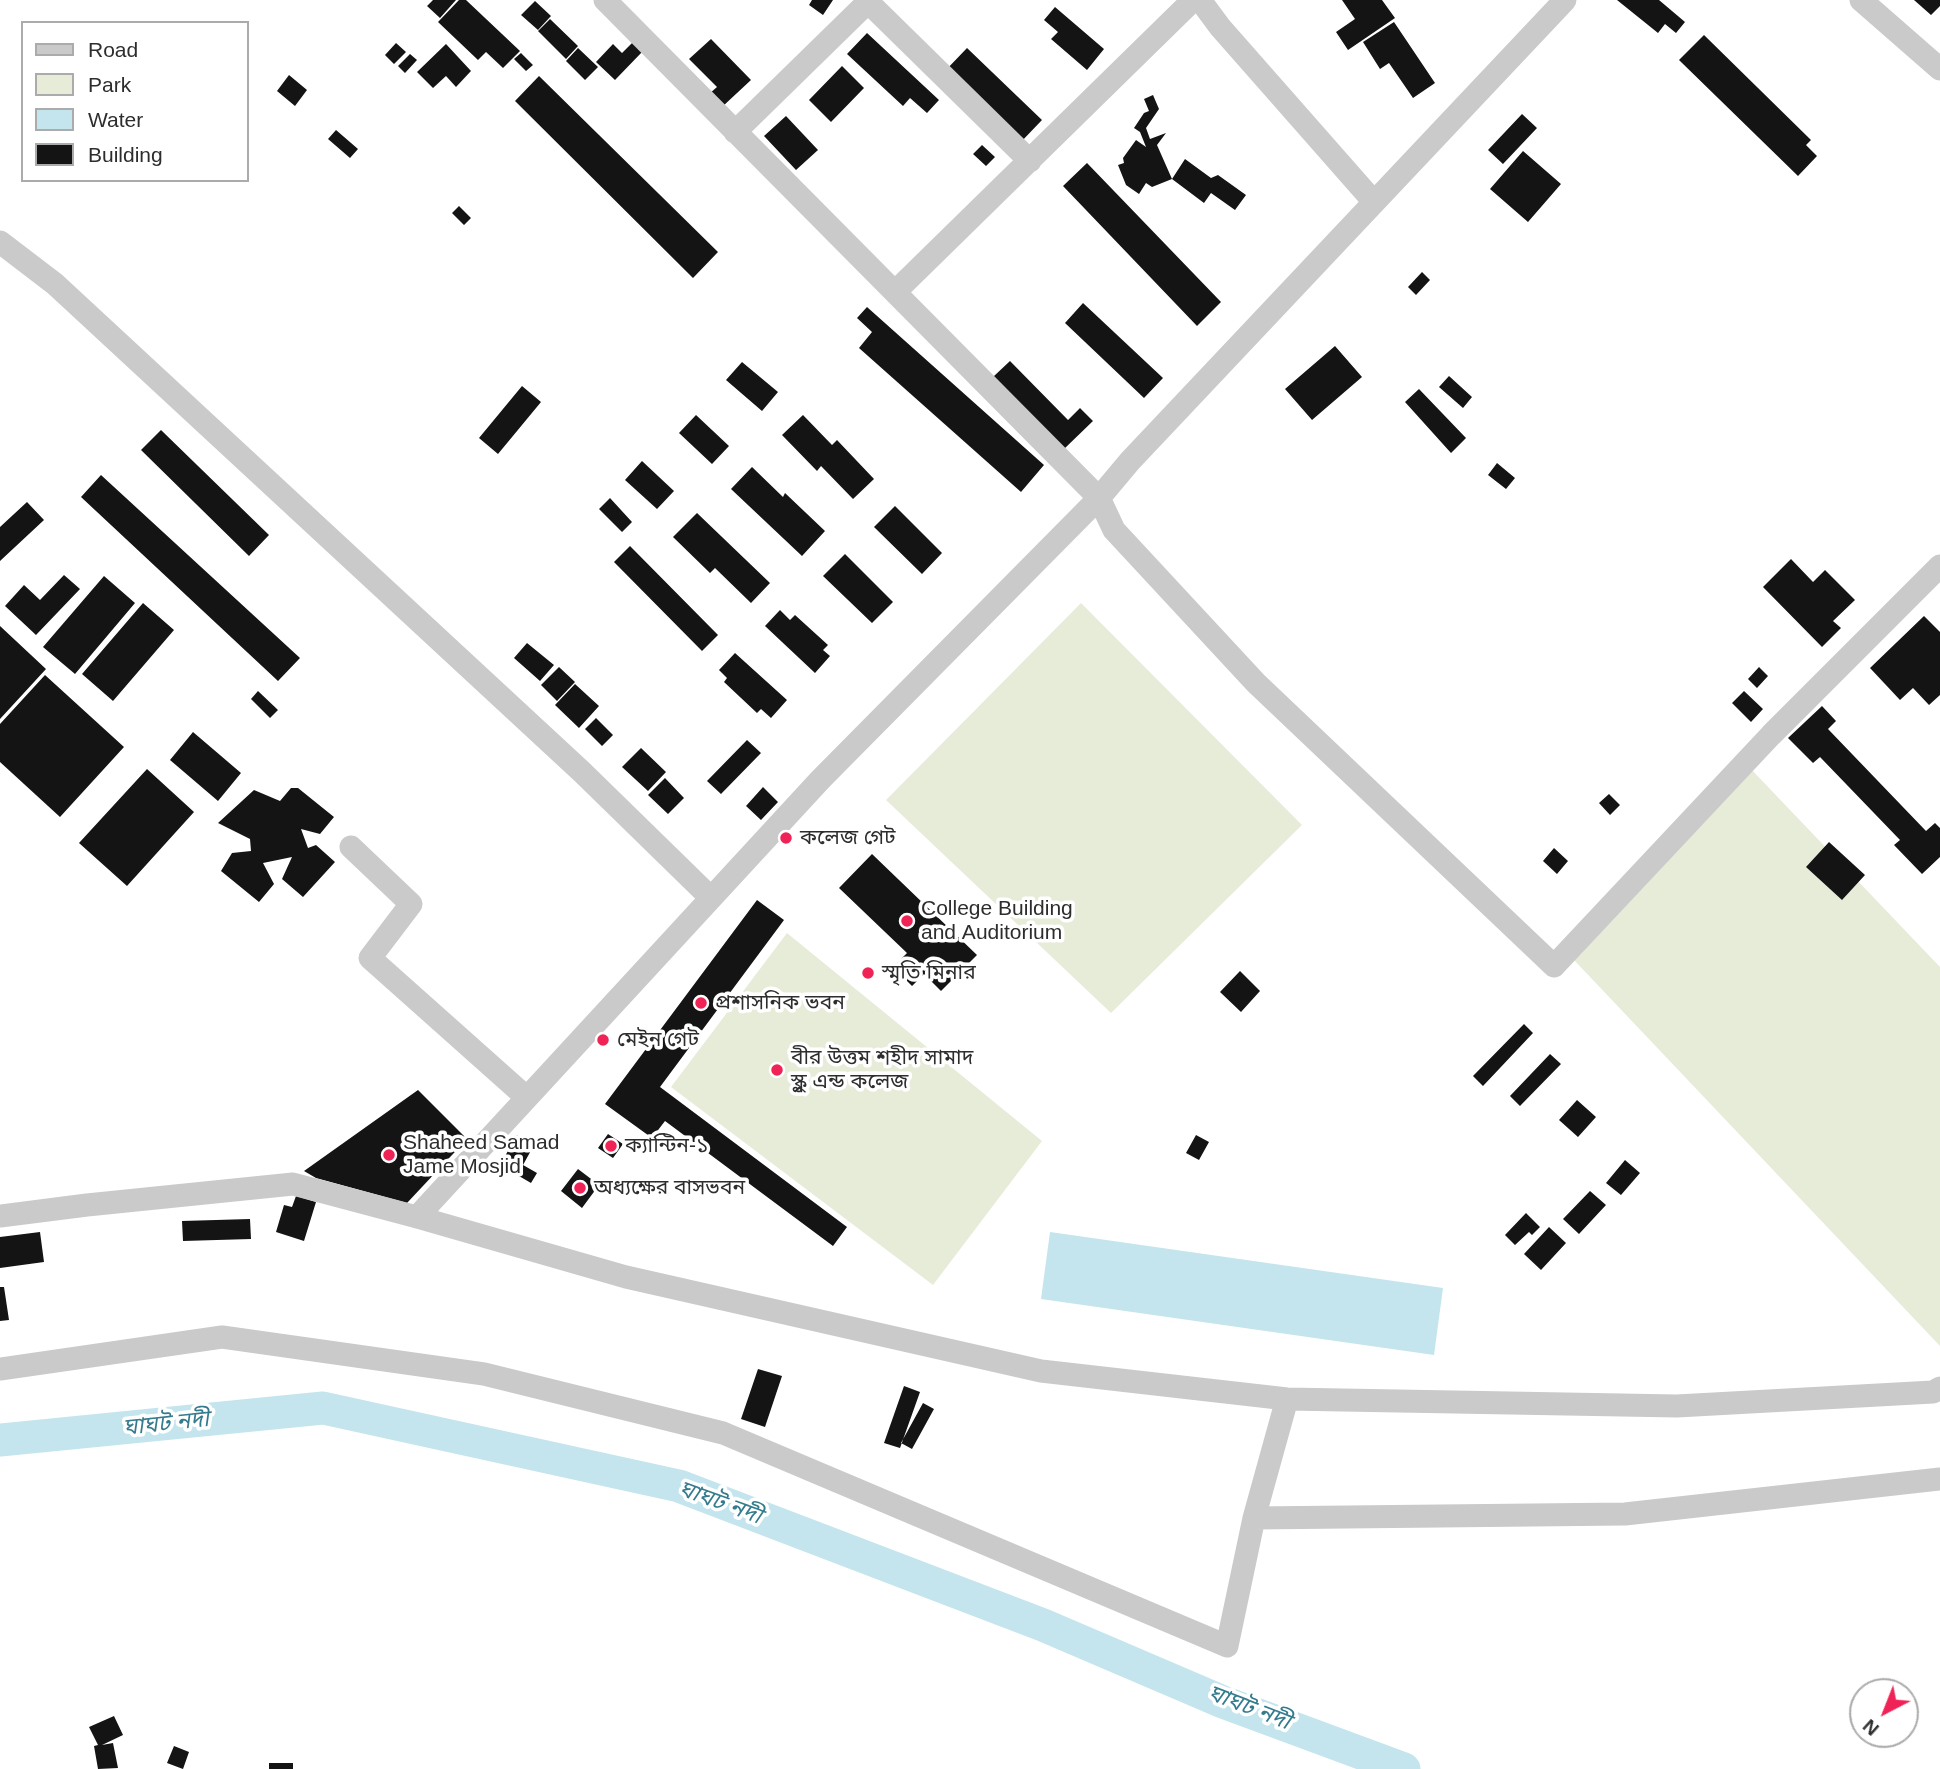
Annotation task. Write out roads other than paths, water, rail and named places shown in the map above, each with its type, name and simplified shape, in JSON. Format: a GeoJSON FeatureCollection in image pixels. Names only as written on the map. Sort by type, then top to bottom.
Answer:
{"type":"FeatureCollection","features":[{"type":"Feature","properties":{"kind":"street"},"geometry":{"type":"LineString","coordinates":[[895,292],[1193,0]]}},
{"type":"Feature","properties":{"kind":"street"},"geometry":{"type":"LineString","coordinates":[[1200,0],[1220,27],[1374,202]]}},
{"type":"Feature","properties":{"kind":"street"},"geometry":{"type":"LineString","coordinates":[[417,1217],[820,780],[1099,498],[1130,461],[1564,0]]}},
{"type":"Feature","properties":{"kind":"street"},"geometry":{"type":"LineString","coordinates":[[1861,0],[1940,69]]}},
{"type":"Feature","properties":{"kind":"street"},"geometry":{"type":"LineString","coordinates":[[735,132],[868,1],[1030,162]]}},
{"type":"Feature","properties":{"kind":"street"},"geometry":{"type":"LineString","coordinates":[[612,3],[735,132],[1099,498],[1114,530],[1256,683],[1554,966],[1771,736],[1940,566]]}},
{"type":"Feature","properties":{"kind":"street"},"geometry":{"type":"LineString","coordinates":[[0,242],[55,284],[582,772],[711,898]]}},
{"type":"Feature","properties":{"kind":"street"},"geometry":{"type":"LineString","coordinates":[[351,847],[411,904],[370,958],[526,1097]]}},
{"type":"Feature","properties":{"kind":"street"},"geometry":{"type":"LineString","coordinates":[[0,1216],[293,1184],[625,1277],[1041,1371],[1287,1399],[1677,1406],[1933,1392],[1940,1388]]}},
{"type":"Feature","properties":{"kind":"street"},"geometry":{"type":"LineString","coordinates":[[0,1369],[222,1337],[484,1374],[723,1433],[1227,1646],[1254,1518],[1287,1399]]}},
{"type":"Feature","properties":{"kind":"street"},"geometry":{"type":"LineString","coordinates":[[1254,1518],[1625,1514],[1940,1479]]}},
{"type":"Feature","properties":{"kind":"water"},"geometry":{"type":"Polygon","coordinates":[[[1050,1232],[1443,1288],[1434,1355],[1041,1299],[1050,1232]]]}},
{"type":"Feature","properties":{"kind":"waterway","name":"ঘাঘট নদী"},"geometry":{"type":"LineString","coordinates":[[0,1440],[323,1408],[679,1486],[1043,1625],[1223,1702],[1404,1769]]}},
{"type":"Feature","properties":{"kind":"place","name":"কলেজ গেট"},"geometry":{"type":"Point","coordinates":[786,838]}},
{"type":"Feature","properties":{"kind":"place","name":"College Building and Auditorium"},"geometry":{"type":"Point","coordinates":[907,921]}},
{"type":"Feature","properties":{"kind":"place","name":"স্মৃতি মিনার"},"geometry":{"type":"Point","coordinates":[868,973]}},
{"type":"Feature","properties":{"kind":"place","name":"প্রশাসনিক ভবন"},"geometry":{"type":"Point","coordinates":[701,1003]}},
{"type":"Feature","properties":{"kind":"place","name":"মেইন গেট"},"geometry":{"type":"Point","coordinates":[603,1040]}},
{"type":"Feature","properties":{"kind":"place","name":"বীর উত্তম শহীদ সামাদ স্কুল এন্ড কলেজ"},"geometry":{"type":"Point","coordinates":[777,1070]}},
{"type":"Feature","properties":{"kind":"place","name":"ক্যান্টিন-১"},"geometry":{"type":"Point","coordinates":[611,1146]}},
{"type":"Feature","properties":{"kind":"place","name":"Shaheed Samad Jame Mosjid"},"geometry":{"type":"Point","coordinates":[389,1155]}},
{"type":"Feature","properties":{"kind":"place","name":"অধ্যক্ষের বাসভবন"},"geometry":{"type":"Point","coordinates":[580,1188]}}]}
